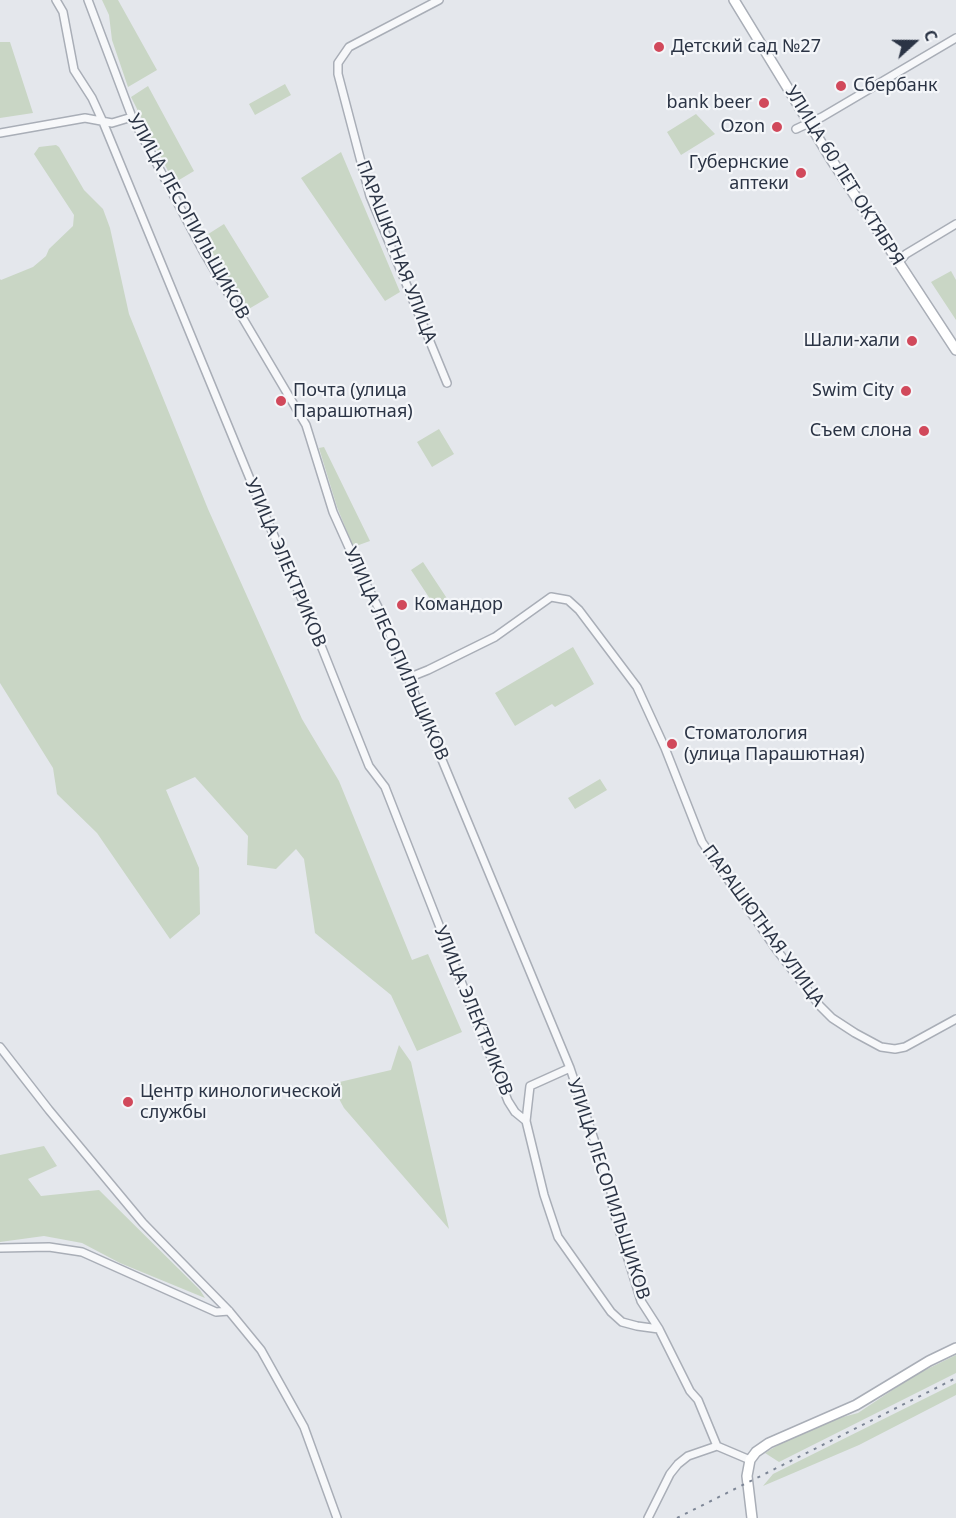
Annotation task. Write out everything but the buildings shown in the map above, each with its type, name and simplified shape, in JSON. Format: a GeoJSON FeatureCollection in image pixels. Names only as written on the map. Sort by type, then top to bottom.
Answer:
{"type":"FeatureCollection","features":[{"type":"Feature","properties":{"kind":"main road","name":"УЛИЦА 60 ЛЕТ ОКТЯБРЯ"},"geometry":{"type":"LineString","coordinates":[[734,0],[809,123],[956,350]]}},
{"type":"Feature","properties":{"kind":"main road"},"geometry":{"type":"LineString","coordinates":[[752,1518],[747,1476],[750,1460],[756,1452],[769,1443],[856,1405],[956,1347]]}},
{"type":"Feature","properties":{"kind":"street","name":"УЛИЦА ЭЛЕКТРИКОВ"},"geometry":{"type":"LineString","coordinates":[[56,0],[63,12],[74,70],[92,98],[255,492],[308,613],[369,766],[385,787],[508,1101],[515,1112],[526,1121]]}},
{"type":"Feature","properties":{"kind":"street","name":"УЛИЦА ЛЕСОПИЛЬЩИКОВ"},"geometry":{"type":"LineString","coordinates":[[88,0],[132,117],[203,251],[301,415],[311,437],[333,512],[381,613],[570,1068],[611,1192],[613,1209],[641,1301],[659,1329],[690,1391],[698,1400],[717,1446]]}},
{"type":"Feature","properties":{"kind":"street","name":"ПАРАШЮТНАЯ УЛИЦА"},"geometry":{"type":"LineString","coordinates":[[439,0],[349,47],[338,63],[338,74],[370,196],[447,383]]}},
{"type":"Feature","properties":{"kind":"street"},"geometry":{"type":"LineString","coordinates":[[796,129],[956,38]]}},
{"type":"Feature","properties":{"kind":"street"},"geometry":{"type":"LineString","coordinates":[[0,133],[85,118],[111,123],[132,117]]}},
{"type":"Feature","properties":{"kind":"street"},"geometry":{"type":"LineString","coordinates":[[898,263],[906,254],[956,224]]}},
{"type":"Feature","properties":{"kind":"street","name":"ПАРАШЮТНАЯ УЛИЦА"},"geometry":{"type":"LineString","coordinates":[[408,678],[436,667],[495,637],[553,596],[568,600],[579,610],[637,687],[665,748],[702,842],[776,949],[820,1006],[832,1018],[855,1033],[881,1047],[895,1049],[905,1047],[956,1019]]}},
{"type":"Feature","properties":{"kind":"street"},"geometry":{"type":"LineString","coordinates":[[0,1047],[143,1223],[229,1311],[261,1350],[294,1407],[337,1518]]}},
{"type":"Feature","properties":{"kind":"street"},"geometry":{"type":"LineString","coordinates":[[570,1068],[530,1086],[526,1121],[544,1195],[558,1237],[611,1312],[622,1322],[659,1329]]}},
{"type":"Feature","properties":{"kind":"street"},"geometry":{"type":"LineString","coordinates":[[0,1248],[49,1247],[82,1252],[216,1312],[229,1311]]}},
{"type":"Feature","properties":{"kind":"street"},"geometry":{"type":"LineString","coordinates":[[648,1518],[670,1474],[688,1456],[717,1446],[750,1460]]}},
{"type":"Feature","properties":{"kind":"green space"},"geometry":{"type":"Polygon","coordinates":[[[102,0],[118,0],[157,70],[128,87],[112,40],[109,15],[102,0]]]}},
{"type":"Feature","properties":{"kind":"green space"},"geometry":{"type":"Polygon","coordinates":[[[0,42],[10,42],[33,113],[0,118],[0,42]]]}},
{"type":"Feature","properties":{"kind":"green space"},"geometry":{"type":"Polygon","coordinates":[[[285,84],[291,95],[255,115],[249,104],[285,84]]]}},
{"type":"Feature","properties":{"kind":"green space"},"geometry":{"type":"Polygon","coordinates":[[[148,86],[194,171],[174,183],[131,97],[148,86]]]}},
{"type":"Feature","properties":{"kind":"green space"},"geometry":{"type":"Polygon","coordinates":[[[696,114],[715,134],[681,155],[667,132],[696,114]]]}},
{"type":"Feature","properties":{"kind":"green space"},"geometry":{"type":"Polygon","coordinates":[[[56,145],[84,190],[103,209],[110,228],[129,314],[208,509],[302,719],[339,781],[412,960],[428,954],[462,1032],[417,1051],[391,995],[315,933],[304,859],[296,849],[276,869],[247,865],[248,836],[195,777],[166,790],[199,868],[200,914],[170,939],[97,833],[57,794],[53,768],[0,683],[0,279],[33,267],[73,226],[74,215],[34,154],[39,147],[56,145]]]}},
{"type":"Feature","properties":{"kind":"green space"},"geometry":{"type":"Polygon","coordinates":[[[341,152],[400,292],[385,301],[301,178],[341,152]]]}},
{"type":"Feature","properties":{"kind":"green space"},"geometry":{"type":"Polygon","coordinates":[[[224,224],[269,297],[247,310],[202,238],[224,224]]]}},
{"type":"Feature","properties":{"kind":"green space"},"geometry":{"type":"Polygon","coordinates":[[[951,271],[956,280],[956,320],[931,282],[951,271]]]}},
{"type":"Feature","properties":{"kind":"green space"},"geometry":{"type":"Polygon","coordinates":[[[439,429],[454,454],[432,467],[417,442],[439,429]]]}},
{"type":"Feature","properties":{"kind":"green space"},"geometry":{"type":"Polygon","coordinates":[[[324,447],[370,541],[356,546],[352,544],[337,507],[319,448],[324,447]]]}},
{"type":"Feature","properties":{"kind":"green space"},"geometry":{"type":"Polygon","coordinates":[[[423,562],[448,600],[436,608],[411,570],[423,562]]]}},
{"type":"Feature","properties":{"kind":"green space"},"geometry":{"type":"Polygon","coordinates":[[[573,647],[594,684],[555,707],[552,704],[515,726],[495,693],[573,647]]]}},
{"type":"Feature","properties":{"kind":"green space"},"geometry":{"type":"Polygon","coordinates":[[[600,779],[607,790],[575,809],[568,798],[600,779]]]}},
{"type":"Feature","properties":{"kind":"green space"},"geometry":{"type":"Polygon","coordinates":[[[399,1045],[411,1062],[449,1229],[344,1108],[331,1084],[391,1070],[399,1045]]]}},
{"type":"Feature","properties":{"kind":"green space"},"geometry":{"type":"Polygon","coordinates":[[[44,1146],[57,1166],[28,1179],[41,1196],[99,1190],[200,1290],[205,1298],[120,1263],[82,1243],[44,1236],[0,1242],[0,1155],[44,1146]]]}},
{"type":"Feature","properties":{"kind":"green space"},"geometry":{"type":"Polygon","coordinates":[[[956,1355],[956,1373],[779,1462],[765,1453],[793,1436],[858,1413],[915,1375],[956,1355]]]}},
{"type":"Feature","properties":{"kind":"green space"},"geometry":{"type":"Polygon","coordinates":[[[956,1383],[956,1395],[859,1445],[763,1486],[773,1474],[956,1383]]]}},
{"type":"Feature","properties":{"kind":"railway"},"geometry":{"type":"LineString","coordinates":[[677,1518],[956,1378]]}},
{"type":"Feature","properties":{"kind":"place","name":"Детский сад №27"},"geometry":{"type":"Point","coordinates":[659,47]}},
{"type":"Feature","properties":{"kind":"place","name":"Сбербанк"},"geometry":{"type":"Point","coordinates":[841,86]}},
{"type":"Feature","properties":{"kind":"place","name":"bank beer"},"geometry":{"type":"Point","coordinates":[764,103]}},
{"type":"Feature","properties":{"kind":"place","name":"Ozon"},"geometry":{"type":"Point","coordinates":[777,127]}},
{"type":"Feature","properties":{"kind":"place","name":"Губернские аптеки"},"geometry":{"type":"Point","coordinates":[801,173]}},
{"type":"Feature","properties":{"kind":"place","name":"Шали-хали"},"geometry":{"type":"Point","coordinates":[912,341]}},
{"type":"Feature","properties":{"kind":"place","name":"Swim City"},"geometry":{"type":"Point","coordinates":[906,391]}},
{"type":"Feature","properties":{"kind":"place","name":"Почта (улица Парашютная)"},"geometry":{"type":"Point","coordinates":[281,401]}},
{"type":"Feature","properties":{"kind":"place","name":"Съем слона"},"geometry":{"type":"Point","coordinates":[924,431]}},
{"type":"Feature","properties":{"kind":"place","name":"Командор"},"geometry":{"type":"Point","coordinates":[402,605]}},
{"type":"Feature","properties":{"kind":"place","name":"Стоматология (улица Парашютная)"},"geometry":{"type":"Point","coordinates":[672,744]}},
{"type":"Feature","properties":{"kind":"place","name":"Центр кинологической службы"},"geometry":{"type":"Point","coordinates":[128,1102]}}]}
